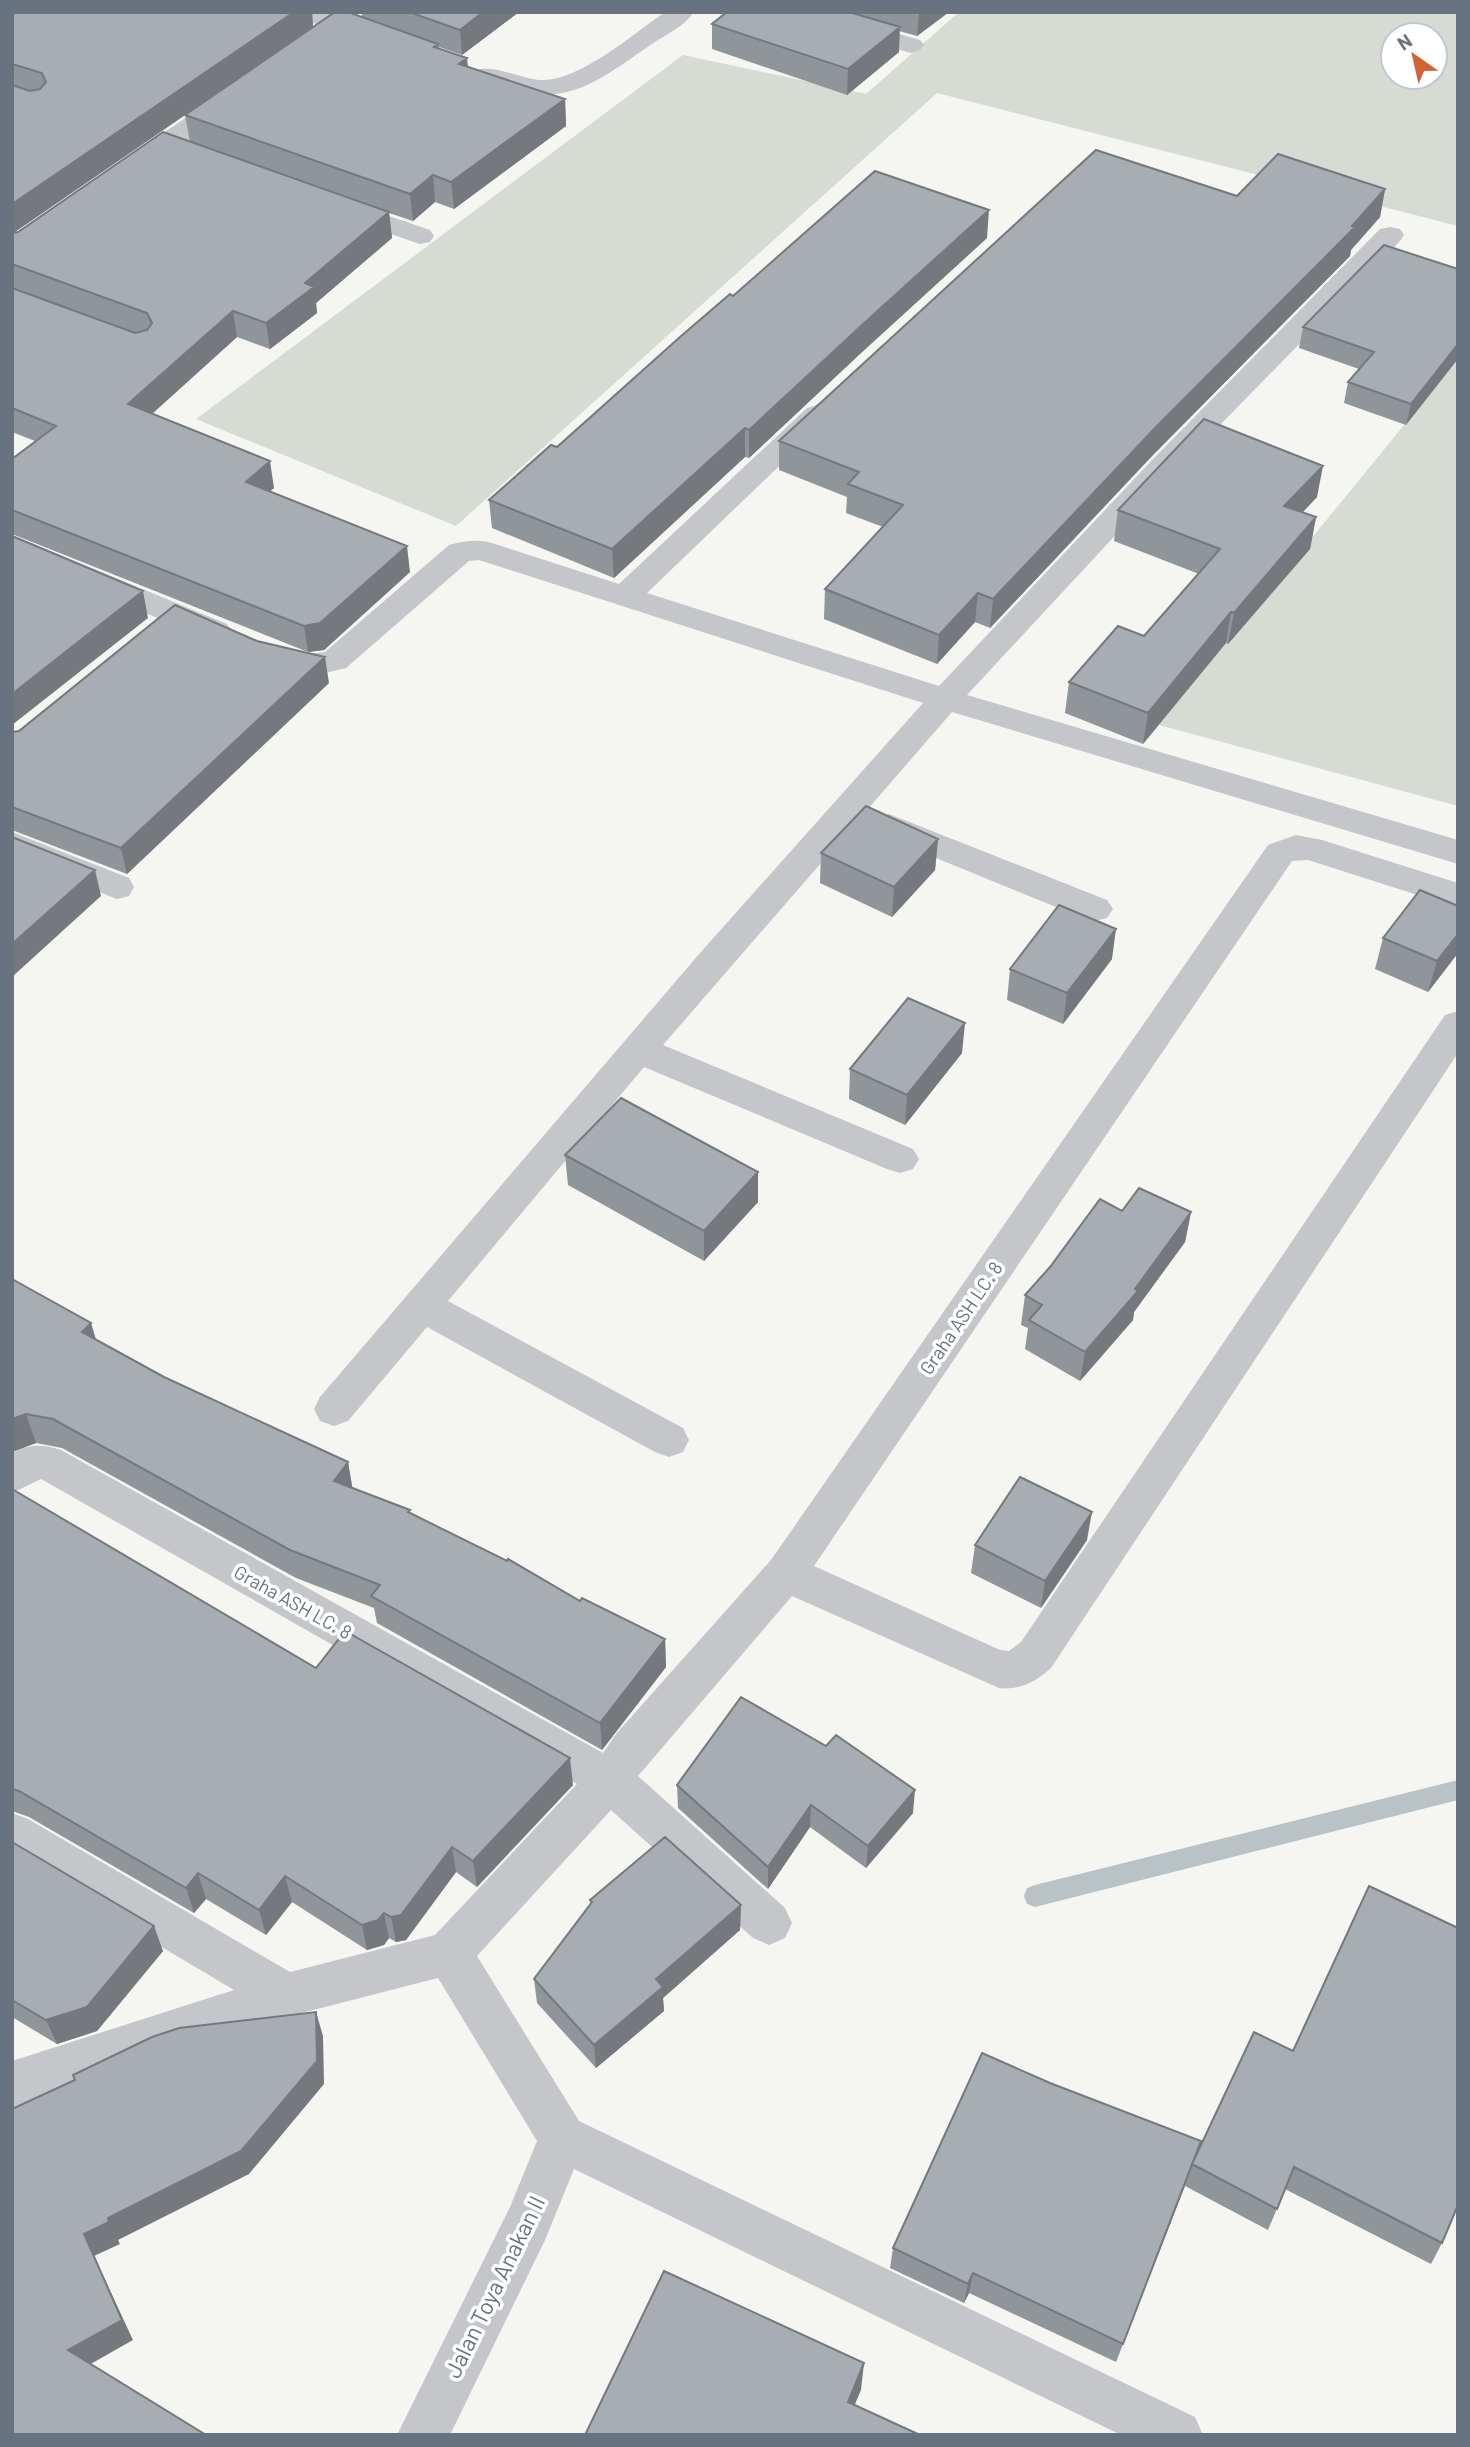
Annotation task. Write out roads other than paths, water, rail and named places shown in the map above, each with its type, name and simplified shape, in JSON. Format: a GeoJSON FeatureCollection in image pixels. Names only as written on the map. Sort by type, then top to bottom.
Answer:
{"type":"FeatureCollection","features":[{"type":"Feature","properties":{"kind":"street"},"geometry":{"type":"LineString","coordinates":[[304,12],[348,18],[393,42]]}},
{"type":"Feature","properties":{"kind":"street"},"geometry":{"type":"LineString","coordinates":[[458,65],[524,88],[562,88],[580,81],[682,12]]}},
{"type":"Feature","properties":{"kind":"street"},"geometry":{"type":"LineString","coordinates":[[795,12],[911,46]]}},
{"type":"Feature","properties":{"kind":"street"},"geometry":{"type":"LineString","coordinates":[[318,39],[348,18]]}},
{"type":"Feature","properties":{"kind":"street"},"geometry":{"type":"LineString","coordinates":[[110,182],[251,86]]}},
{"type":"Feature","properties":{"kind":"street"},"geometry":{"type":"LineString","coordinates":[[165,145],[191,154]]}},
{"type":"Feature","properties":{"kind":"street"},"geometry":{"type":"LineString","coordinates":[[318,199],[420,236]]}},
{"type":"Feature","properties":{"kind":"street"},"geometry":{"type":"LineString","coordinates":[[334,1409],[638,1050],[945,699],[1274,351],[1390,235]]}},
{"type":"Feature","properties":{"kind":"street"},"geometry":{"type":"LineString","coordinates":[[625,596],[834,398]]}},
{"type":"Feature","properties":{"kind":"street"},"geometry":{"type":"LineString","coordinates":[[12,545],[244,643],[307,666],[335,660],[460,552],[469,549],[481,550],[945,699],[1458,852]]}},
{"type":"Feature","properties":{"kind":"street"},"geometry":{"type":"LineString","coordinates":[[146,639],[177,614]]}},
{"type":"Feature","properties":{"kind":"street"},"geometry":{"type":"LineString","coordinates":[[848,810],[1095,908]]}},
{"type":"Feature","properties":{"kind":"street","name":"Graha ASH LC. 8"},"geometry":{"type":"LineString","coordinates":[[449,1953],[610,1780],[632,1748],[786,1573],[1280,853],[1296,847],[1310,848],[1458,896]]}},
{"type":"Feature","properties":{"kind":"street"},"geometry":{"type":"LineString","coordinates":[[15,851],[117,887]]}},
{"type":"Feature","properties":{"kind":"street"},"geometry":{"type":"LineString","coordinates":[[786,1573],[992,1667],[1006,1671],[1018,1670],[1036,1656],[1458,1024]]}},
{"type":"Feature","properties":{"kind":"street"},"geometry":{"type":"LineString","coordinates":[[638,1050],[900,1159]]}},
{"type":"Feature","properties":{"kind":"street"},"geometry":{"type":"LineString","coordinates":[[422,1306],[669,1440]]}},
{"type":"Feature","properties":{"kind":"street","name":"Graha ASH LC. 8"},"geometry":{"type":"LineString","coordinates":[[12,1476],[30,1463],[46,1462],[610,1780]]}},
{"type":"Feature","properties":{"kind":"street"},"geometry":{"type":"LineString","coordinates":[[610,1780],[769,1923]]}},
{"type":"Feature","properties":{"kind":"street"},"geometry":{"type":"LineString","coordinates":[[12,1834],[286,1995]]}},
{"type":"Feature","properties":{"kind":"street"},"geometry":{"type":"LineString","coordinates":[[12,2084],[286,1995],[449,1953],[562,2138],[1177,2435]]}},
{"type":"Feature","properties":{"kind":"street","name":"Jalan Toya Anakan II"},"geometry":{"type":"LineString","coordinates":[[423,2435],[528,2222],[562,2138]]}},
{"type":"Feature","properties":{"kind":"waterway"},"geometry":{"type":"LineString","coordinates":[[1035,1896],[1458,1790]]}}]}
